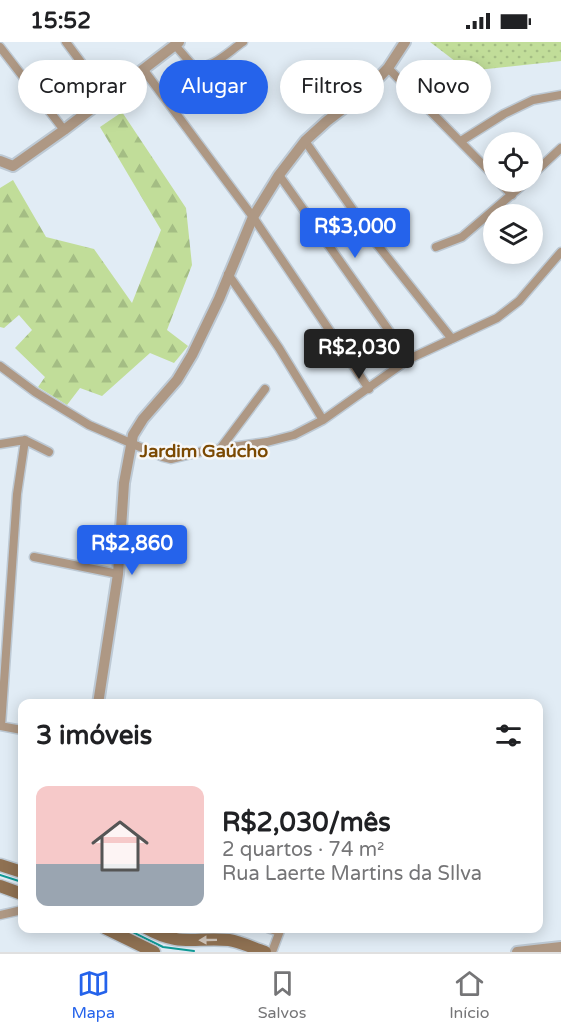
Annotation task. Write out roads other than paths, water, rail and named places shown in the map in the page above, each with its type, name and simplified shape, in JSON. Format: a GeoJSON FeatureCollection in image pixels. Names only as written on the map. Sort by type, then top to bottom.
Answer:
{"type":"FeatureCollection","features":[{"type":"Feature","properties":{"kind":"main road"},"geometry":{"type":"LineString","coordinates":[[0,865],[18,871]]}},
{"type":"Feature","properties":{"kind":"main road"},"geometry":{"type":"LineString","coordinates":[[0,886],[18,893]]}},
{"type":"Feature","properties":{"kind":"main road"},"geometry":{"type":"LineString","coordinates":[[115,933],[154,952]]}},
{"type":"Feature","properties":{"kind":"main road"},"geometry":{"type":"LineString","coordinates":[[155,933],[178,940],[228,940],[265,952]]}},
{"type":"Feature","properties":{"kind":"street"},"geometry":{"type":"LineString","coordinates":[[66,42],[79,60]]}},
{"type":"Feature","properties":{"kind":"street"},"geometry":{"type":"LineString","coordinates":[[218,60],[243,42]]}},
{"type":"Feature","properties":{"kind":"street"},"geometry":{"type":"LineString","coordinates":[[99,699],[118,574],[121,516],[133,435],[143,419],[177,380],[192,355],[252,217],[279,175],[305,141],[365,92],[388,68],[405,42]]}},
{"type":"Feature","properties":{"kind":"street"},"geometry":{"type":"LineString","coordinates":[[147,66],[177,44],[189,60]]}},
{"type":"Feature","properties":{"kind":"street"},"geometry":{"type":"LineString","coordinates":[[0,47],[64,130]]}},
{"type":"Feature","properties":{"kind":"street"},"geometry":{"type":"LineString","coordinates":[[388,68],[483,164]]}},
{"type":"Feature","properties":{"kind":"street"},"geometry":{"type":"LineString","coordinates":[[147,74],[252,217],[369,389]]}},
{"type":"Feature","properties":{"kind":"street"},"geometry":{"type":"LineString","coordinates":[[461,141],[504,114],[533,100],[561,94]]}},
{"type":"Feature","properties":{"kind":"street"},"geometry":{"type":"LineString","coordinates":[[0,160],[13,166],[85,114]]}},
{"type":"Feature","properties":{"kind":"street"},"geometry":{"type":"LineString","coordinates":[[305,141],[376,243],[452,339]]}},
{"type":"Feature","properties":{"kind":"street"},"geometry":{"type":"LineString","coordinates":[[543,165],[561,148]]}},
{"type":"Feature","properties":{"kind":"street"},"geometry":{"type":"LineString","coordinates":[[279,175],[409,359]]}},
{"type":"Feature","properties":{"kind":"street"},"geometry":{"type":"LineString","coordinates":[[509,192],[512,195]]}},
{"type":"Feature","properties":{"kind":"street"},"geometry":{"type":"LineString","coordinates":[[436,247],[462,237],[515,192]]}},
{"type":"Feature","properties":{"kind":"street"},"geometry":{"type":"LineString","coordinates":[[0,366],[35,392],[89,425],[163,457],[171,459],[267,442],[294,435],[323,420],[409,359],[497,318],[519,301],[561,252]]}},
{"type":"Feature","properties":{"kind":"street"},"geometry":{"type":"LineString","coordinates":[[228,274],[279,348],[323,420]]}},
{"type":"Feature","properties":{"kind":"street"},"geometry":{"type":"LineString","coordinates":[[220,450],[265,389]]}},
{"type":"Feature","properties":{"kind":"street"},"geometry":{"type":"LineString","coordinates":[[0,438],[25,440],[49,452]]}},
{"type":"Feature","properties":{"kind":"street"},"geometry":{"type":"LineString","coordinates":[[18,729],[0,726],[17,494],[25,440]]}},
{"type":"Feature","properties":{"kind":"street"},"geometry":{"type":"LineString","coordinates":[[34,557],[118,574]]}},
{"type":"Feature","properties":{"kind":"street"},"geometry":{"type":"LineString","coordinates":[[0,915],[18,911]]}},
{"type":"Feature","properties":{"kind":"street"},"geometry":{"type":"LineString","coordinates":[[272,952],[279,933]]}},
{"type":"Feature","properties":{"kind":"street"},"geometry":{"type":"LineString","coordinates":[[517,952],[561,947]]}},
{"type":"Feature","properties":{"kind":"waterway"},"geometry":{"type":"LineString","coordinates":[[0,875],[18,881]]}},
{"type":"Feature","properties":{"kind":"waterway"},"geometry":{"type":"LineString","coordinates":[[134,933],[163,947],[194,951]]}},
{"type":"Feature","properties":{"kind":"district","name":"Jardim Gaúcho"},"geometry":{"type":"Point","coordinates":[204,451]}}]}
